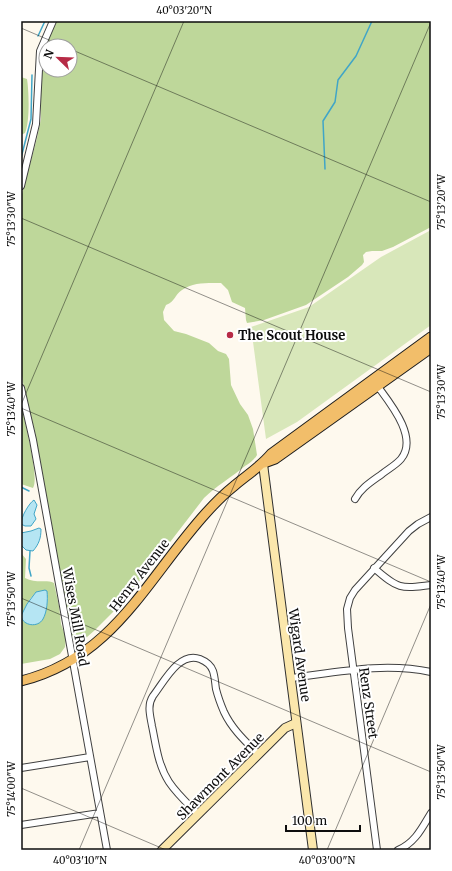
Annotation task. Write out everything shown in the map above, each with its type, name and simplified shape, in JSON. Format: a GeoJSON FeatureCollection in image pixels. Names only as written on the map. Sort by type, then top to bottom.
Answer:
{"type":"FeatureCollection","features":[{"type":"Feature","properties":{"kind":"main road","name":"Henry Avenue"},"geometry":{"type":"LineString","coordinates":[[21,681],[54,670],[73,660],[96,644],[117,624],[206,514],[228,491],[263,464],[275,459],[375,383],[431,337]]}},
{"type":"Feature","properties":{"kind":"main road","name":"Henry Avenue"},"geometry":{"type":"LineString","coordinates":[[375,383],[431,348]]}},
{"type":"Feature","properties":{"kind":"street"},"geometry":{"type":"LineString","coordinates":[[21,186],[36,124],[40,51],[53,21]]}},
{"type":"Feature","properties":{"kind":"street"},"geometry":{"type":"LineString","coordinates":[[355,499],[364,486],[399,461],[406,450],[405,435],[402,423],[375,383]]}},
{"type":"Feature","properties":{"kind":"street","name":"Wises Mill Road"},"geometry":{"type":"LineString","coordinates":[[21,388],[33,440],[107,850]]}},
{"type":"Feature","properties":{"kind":"street","name":"Wigard Avenue"},"geometry":{"type":"LineString","coordinates":[[263,464],[313,850]]}},
{"type":"Feature","properties":{"kind":"street","name":"Renz Street"},"geometry":{"type":"LineString","coordinates":[[377,850],[353,670],[347,618],[348,605],[355,590],[374,568],[411,529],[420,522],[431,517]]}},
{"type":"Feature","properties":{"kind":"street"},"geometry":{"type":"LineString","coordinates":[[374,568],[390,582],[400,587],[408,588],[431,585]]}},
{"type":"Feature","properties":{"kind":"street"},"geometry":{"type":"LineString","coordinates":[[198,814],[175,790],[164,773],[157,754],[149,705],[153,696],[180,662],[192,658],[199,658],[205,661],[213,671],[219,698],[228,720],[236,732],[258,754]]}},
{"type":"Feature","properties":{"kind":"street"},"geometry":{"type":"LineString","coordinates":[[291,678],[391,667],[431,672]]}},
{"type":"Feature","properties":{"kind":"street","name":"Shawmont Avenue"},"geometry":{"type":"LineString","coordinates":[[162,850],[285,728],[296,722]]}},
{"type":"Feature","properties":{"kind":"street"},"geometry":{"type":"LineString","coordinates":[[21,768],[90,757]]}},
{"type":"Feature","properties":{"kind":"street"},"geometry":{"type":"LineString","coordinates":[[21,825],[100,813]]}},
{"type":"Feature","properties":{"kind":"street"},"geometry":{"type":"LineString","coordinates":[[398,850],[414,840],[431,813]]}},
{"type":"Feature","properties":{"kind":"green space"},"geometry":{"type":"Polygon","coordinates":[[[57,21],[431,21],[431,227],[393,247],[382,251],[366,252],[363,255],[364,262],[362,265],[348,277],[306,305],[264,320],[247,323],[245,308],[232,302],[228,290],[221,283],[201,284],[186,287],[179,292],[172,302],[166,305],[163,312],[164,320],[174,331],[209,343],[218,351],[226,354],[229,359],[231,385],[240,404],[248,415],[253,429],[257,455],[250,463],[204,498],[147,572],[115,610],[87,637],[76,642],[73,640],[35,432],[21,370],[21,198],[41,119],[41,78],[78,78],[78,38],[49,38],[57,21]]]}},
{"type":"Feature","properties":{"kind":"green space"},"geometry":{"type":"Polygon","coordinates":[[[21,77],[27,79],[29,106],[27,128],[25,133],[21,135],[21,77]]]}},
{"type":"Feature","properties":{"kind":"green space"},"geometry":{"type":"Polygon","coordinates":[[[431,230],[431,325],[297,422],[266,439],[251,327],[309,307],[381,257],[431,230]]]}},
{"type":"Feature","properties":{"kind":"green space"},"geometry":{"type":"Polygon","coordinates":[[[21,402],[33,460],[35,482],[33,488],[21,484],[21,402]]]}},
{"type":"Feature","properties":{"kind":"green space"},"geometry":{"type":"Polygon","coordinates":[[[21,553],[26,559],[25,578],[33,581],[48,581],[54,583],[61,624],[66,638],[65,647],[60,654],[50,659],[21,664],[21,553]],[[38,591],[30,599],[21,616],[27,623],[31,625],[36,623],[44,617],[48,597],[38,591]]]}},
{"type":"Feature","properties":{"kind":"water"},"geometry":{"type":"Polygon","coordinates":[[[34,500],[37,505],[34,514],[36,519],[31,526],[25,526],[21,524],[22,518],[34,500]]]}},
{"type":"Feature","properties":{"kind":"water"},"geometry":{"type":"Polygon","coordinates":[[[39,528],[41,529],[41,535],[37,546],[33,551],[26,550],[21,545],[21,533],[39,528]]]}},
{"type":"Feature","properties":{"kind":"water"},"geometry":{"type":"Polygon","coordinates":[[[47,591],[47,602],[43,619],[38,624],[28,624],[22,619],[21,616],[27,604],[36,592],[47,591]]]}},
{"type":"Feature","properties":{"kind":"waterway"},"geometry":{"type":"LineString","coordinates":[[38,36],[45,21]]}},
{"type":"Feature","properties":{"kind":"waterway"},"geometry":{"type":"LineString","coordinates":[[325,169],[323,121],[335,102],[338,80],[356,56],[372,21]]}},
{"type":"Feature","properties":{"kind":"waterway"},"geometry":{"type":"LineString","coordinates":[[21,158],[31,119],[32,75]]}},
{"type":"Feature","properties":{"kind":"waterway"},"geometry":{"type":"LineString","coordinates":[[21,487],[29,491]]}},
{"type":"Feature","properties":{"kind":"waterway"},"geometry":{"type":"LineString","coordinates":[[30,551],[29,568],[31,576]]}},
{"type":"Feature","properties":{"kind":"place","name":"The Scout House"},"geometry":{"type":"Point","coordinates":[230,335]}}]}
